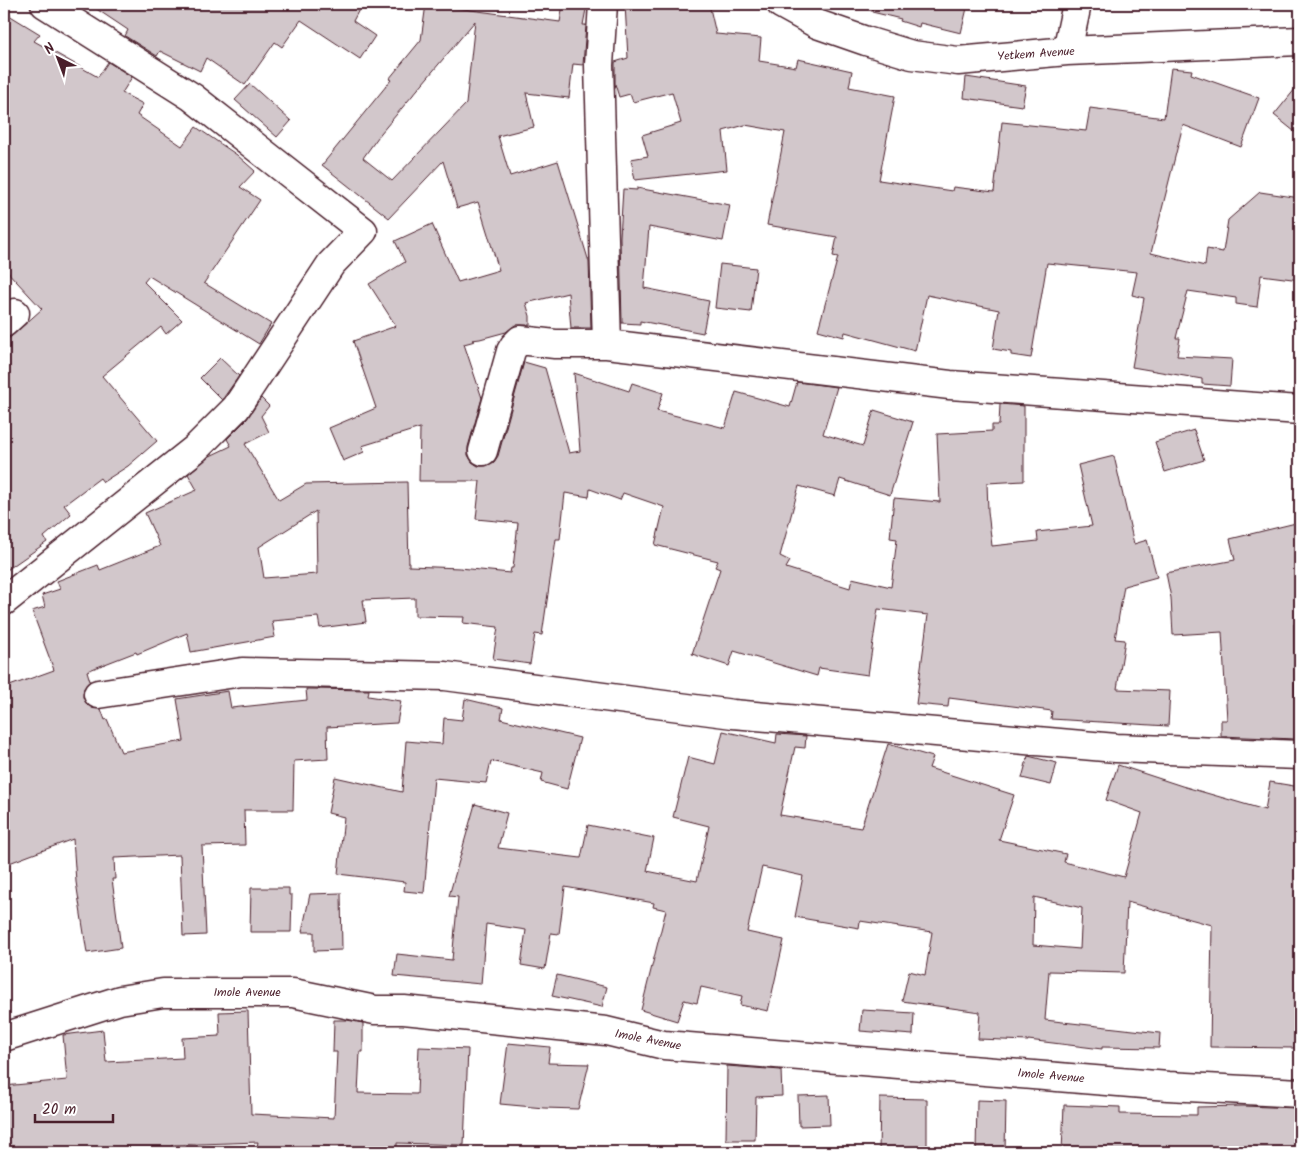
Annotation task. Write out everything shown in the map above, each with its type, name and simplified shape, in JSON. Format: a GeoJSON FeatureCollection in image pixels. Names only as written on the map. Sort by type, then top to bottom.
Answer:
{"type":"FeatureCollection","features":[{"type":"Feature","properties":{"kind":"street"},"geometry":{"type":"LineString","coordinates":[[4,601],[195,449],[236,408],[331,264],[363,231],[192,97],[45,4]]}},
{"type":"Feature","properties":{"kind":"street"},"geometry":{"type":"LineString","coordinates":[[603,4],[599,65],[607,344]]}},
{"type":"Feature","properties":{"kind":"street","name":"Yetkem Avenue"},"geometry":{"type":"LineString","coordinates":[[781,4],[817,24],[866,42],[912,54],[958,61],[1067,51],[1300,41]]}},
{"type":"Feature","properties":{"kind":"street"},"geometry":{"type":"LineString","coordinates":[[1067,51],[1077,4]]}},
{"type":"Feature","properties":{"kind":"street"},"geometry":{"type":"LineString","coordinates":[[483,451],[514,346],[520,340],[555,344],[607,344],[950,385],[1300,410]]}},
{"type":"Feature","properties":{"kind":"street"},"geometry":{"type":"LineString","coordinates":[[98,694],[242,672],[445,676],[733,714],[1116,748],[1300,755]]}},
{"type":"Feature","properties":{"kind":"street","name":"Imole Avenue"},"geometry":{"type":"LineString","coordinates":[[4,1036],[120,1000],[163,993],[292,993],[374,1010],[404,1010],[606,1032],[664,1045],[1168,1086],[1300,1092]]}},
{"type":"Feature","properties":{"kind":"building"},"geometry":{"type":"Polygon","coordinates":[[[89,4],[362,4],[353,21],[375,36],[360,59],[301,20],[282,47],[275,42],[245,85],[206,58],[200,71],[160,51],[157,56],[125,36],[128,30],[89,4]]]}},
{"type":"Feature","properties":{"kind":"building"},"geometry":{"type":"Polygon","coordinates":[[[426,4],[560,22],[563,4],[587,4],[583,25],[586,25],[583,65],[573,64],[569,98],[526,93],[534,127],[498,136],[510,176],[558,161],[589,262],[591,328],[571,328],[568,293],[526,303],[530,316],[530,325],[515,325],[506,332],[472,340],[475,341],[464,344],[482,398],[468,447],[468,455],[472,462],[478,466],[486,466],[494,462],[498,456],[524,362],[545,368],[569,453],[580,451],[574,373],[629,391],[632,383],[663,393],[657,411],[725,428],[736,392],[790,407],[797,382],[837,387],[823,434],[863,446],[874,410],[913,422],[890,495],[840,479],[835,496],[799,486],[780,556],[790,561],[786,568],[850,588],[852,578],[891,587],[897,539],[890,538],[894,498],[940,502],[937,434],[992,431],[992,425],[999,425],[1000,404],[1024,406],[1024,481],[987,483],[992,546],[1038,541],[1037,532],[1092,526],[1078,465],[1114,456],[1134,544],[1147,540],[1157,577],[1124,586],[1115,639],[1125,640],[1117,689],[1170,691],[1168,726],[1051,719],[1052,711],[949,698],[948,707],[916,704],[928,615],[878,609],[868,675],[819,668],[817,676],[734,651],[729,666],[692,654],[720,569],[715,567],[718,561],[655,545],[664,507],[623,493],[620,500],[590,489],[589,497],[565,493],[560,539],[556,539],[542,635],[535,634],[530,664],[493,659],[498,627],[463,623],[464,617],[415,616],[415,598],[363,600],[366,622],[320,628],[318,617],[272,621],[275,637],[191,652],[187,633],[137,654],[136,652],[87,671],[90,681],[84,688],[83,697],[92,708],[101,709],[121,752],[184,741],[177,699],[228,691],[231,708],[307,700],[306,689],[311,689],[369,690],[368,696],[401,701],[397,723],[327,727],[328,759],[294,761],[293,810],[244,810],[245,845],[202,846],[206,935],[183,936],[180,855],[114,858],[115,879],[112,879],[121,948],[87,953],[76,882],[73,839],[4,865],[4,688],[54,670],[32,611],[45,607],[42,595],[60,589],[57,581],[98,565],[100,570],[160,546],[145,513],[197,490],[188,474],[210,456],[231,446],[227,439],[247,419],[261,398],[269,406],[261,416],[269,432],[245,444],[279,500],[306,484],[407,482],[409,566],[460,568],[510,573],[511,568],[513,568],[518,523],[476,519],[480,481],[419,481],[420,428],[362,446],[364,452],[343,461],[329,428],[376,408],[353,341],[396,326],[369,284],[405,262],[395,241],[432,224],[458,282],[499,270],[478,202],[457,208],[443,161],[389,218],[322,165],[421,40],[426,4]],[[475,21],[381,133],[363,158],[392,181],[466,104],[475,21]],[[316,511],[259,547],[264,578],[317,574],[316,511]]]}},
{"type":"Feature","properties":{"kind":"building"},"geometry":{"type":"Polygon","coordinates":[[[625,4],[709,4],[716,34],[761,38],[759,61],[796,67],[798,59],[852,71],[849,87],[895,96],[879,180],[952,191],[953,187],[994,192],[1002,122],[1086,131],[1090,108],[1164,118],[1171,68],[1192,70],[1191,74],[1259,98],[1241,147],[1183,125],[1151,253],[1205,266],[1207,249],[1223,252],[1228,220],[1260,192],[1300,198],[1300,280],[1261,275],[1257,307],[1236,304],[1236,298],[1188,291],[1176,338],[1180,338],[1177,356],[1232,359],[1230,386],[1202,384],[1202,379],[1132,367],[1144,298],[1132,295],[1137,272],[1047,263],[1031,358],[1011,355],[1011,352],[993,349],[999,310],[927,295],[915,351],[845,332],[844,337],[818,330],[838,257],[833,256],[837,237],[767,225],[785,132],[745,125],[723,131],[727,170],[635,180],[631,159],[648,156],[642,135],[681,123],[672,92],[633,102],[630,94],[619,97],[615,84],[615,62],[628,58],[625,4]]]}},
{"type":"Feature","properties":{"kind":"building"},"geometry":{"type":"Polygon","coordinates":[[[873,4],[968,4],[961,33],[920,23],[919,27],[900,21],[901,19],[872,12],[873,4]]]}},
{"type":"Feature","properties":{"kind":"building"},"geometry":{"type":"Polygon","coordinates":[[[4,12],[40,34],[34,41],[98,77],[108,62],[132,77],[122,93],[143,104],[137,115],[182,146],[196,127],[237,155],[255,171],[240,187],[260,200],[204,283],[271,324],[259,344],[149,276],[144,282],[182,320],[166,334],[161,327],[102,376],[157,441],[128,466],[103,482],[100,478],[64,505],[71,514],[44,537],[47,542],[4,572],[4,343],[42,309],[4,268],[4,12]]]}},
{"type":"Feature","properties":{"kind":"building"},"geometry":{"type":"Polygon","coordinates":[[[966,77],[1026,86],[1022,106],[964,98],[966,77]]]}},
{"type":"Feature","properties":{"kind":"building"},"geometry":{"type":"Polygon","coordinates":[[[1300,83],[1300,136],[1274,115],[1300,83]]]}},
{"type":"Feature","properties":{"kind":"building"},"geometry":{"type":"Polygon","coordinates":[[[250,84],[291,121],[277,137],[235,100],[250,84]]]}},
{"type":"Feature","properties":{"kind":"building"},"geometry":{"type":"Polygon","coordinates":[[[637,188],[730,205],[723,241],[649,227],[644,288],[709,301],[703,333],[640,321],[640,324],[622,323],[620,237],[623,189],[637,190],[637,188]]]}},
{"type":"Feature","properties":{"kind":"building"},"geometry":{"type":"Polygon","coordinates":[[[720,264],[756,268],[751,312],[715,308],[720,264]]]}},
{"type":"Feature","properties":{"kind":"building"},"geometry":{"type":"Polygon","coordinates":[[[220,358],[239,376],[222,400],[200,378],[220,358]]]}},
{"type":"Feature","properties":{"kind":"building"},"geometry":{"type":"Polygon","coordinates":[[[1194,430],[1204,460],[1165,472],[1155,442],[1194,430]]]}},
{"type":"Feature","properties":{"kind":"building"},"geometry":{"type":"Polygon","coordinates":[[[1300,522],[1300,623],[1294,624],[1295,739],[1221,736],[1221,720],[1227,720],[1222,632],[1173,635],[1171,598],[1166,573],[1235,560],[1230,539],[1300,522]]]}},
{"type":"Feature","properties":{"kind":"building"},"geometry":{"type":"Polygon","coordinates":[[[465,699],[503,708],[501,719],[580,738],[567,789],[541,782],[543,773],[491,761],[486,783],[434,778],[424,893],[404,891],[405,882],[338,874],[344,817],[328,813],[335,777],[402,792],[406,741],[442,744],[444,718],[462,720],[465,699]]]}},
{"type":"Feature","properties":{"kind":"building"},"geometry":{"type":"Polygon","coordinates":[[[723,731],[776,743],[777,734],[806,736],[805,748],[795,747],[780,815],[861,828],[888,744],[933,757],[929,768],[1014,795],[999,840],[1066,854],[1064,862],[1124,877],[1142,813],[1106,800],[1118,765],[1265,810],[1270,782],[1300,787],[1300,918],[1298,918],[1295,1048],[1210,1047],[1212,925],[1127,902],[1124,973],[1049,971],[1045,1020],[1160,1033],[1159,1048],[1102,1047],[1102,1049],[1028,1040],[978,1039],[980,1012],[902,1001],[909,971],[925,975],[932,932],[860,921],[859,928],[795,917],[803,876],[762,867],[747,932],[784,940],[768,1011],[740,1005],[742,996],[701,987],[697,1003],[684,1000],[677,1021],[641,1010],[666,910],[653,907],[654,903],[565,887],[559,934],[551,933],[545,969],[521,965],[526,930],[486,924],[481,984],[394,976],[397,954],[452,960],[458,897],[449,896],[475,804],[507,813],[498,848],[581,858],[588,825],[654,838],[647,871],[697,881],[709,826],[673,817],[688,757],[715,764],[723,731]],[[1034,897],[1033,945],[1080,949],[1082,908],[1034,897]]]}},
{"type":"Feature","properties":{"kind":"building"},"geometry":{"type":"Polygon","coordinates":[[[1028,756],[1057,763],[1051,785],[1022,778],[1028,756]]]}},
{"type":"Feature","properties":{"kind":"building"},"geometry":{"type":"Polygon","coordinates":[[[251,888],[289,888],[289,895],[292,895],[291,932],[250,932],[251,888]]]}},
{"type":"Feature","properties":{"kind":"building"},"geometry":{"type":"Polygon","coordinates":[[[341,893],[342,950],[314,951],[314,932],[302,932],[310,894],[341,893]]]}},
{"type":"Feature","properties":{"kind":"building"},"geometry":{"type":"Polygon","coordinates":[[[557,975],[607,987],[602,1007],[552,996],[557,975]]]}},
{"type":"Feature","properties":{"kind":"building"},"geometry":{"type":"Polygon","coordinates":[[[862,1010],[914,1013],[913,1035],[860,1031],[862,1010]]]}},
{"type":"Feature","properties":{"kind":"building"},"geometry":{"type":"Polygon","coordinates":[[[248,1011],[251,1114],[334,1118],[337,1052],[333,1052],[334,1020],[347,1020],[363,1023],[363,1052],[360,1052],[358,1093],[417,1094],[419,1047],[468,1049],[464,1145],[397,1143],[397,1152],[361,1152],[257,1147],[258,1142],[172,1145],[173,1152],[4,1152],[4,1086],[67,1080],[63,1035],[103,1030],[106,1062],[183,1058],[182,1038],[220,1036],[219,1012],[248,1011]]]}},
{"type":"Feature","properties":{"kind":"building"},"geometry":{"type":"Polygon","coordinates":[[[508,1043],[550,1047],[548,1063],[589,1064],[578,1109],[500,1104],[508,1043]]]}},
{"type":"Feature","properties":{"kind":"building"},"geometry":{"type":"Polygon","coordinates":[[[727,1066],[781,1070],[782,1096],[756,1097],[755,1140],[726,1140],[727,1066]]]}},
{"type":"Feature","properties":{"kind":"building"},"geometry":{"type":"Polygon","coordinates":[[[829,1095],[830,1125],[799,1126],[798,1096],[829,1095]]]}},
{"type":"Feature","properties":{"kind":"building"},"geometry":{"type":"Polygon","coordinates":[[[880,1098],[927,1099],[927,1152],[879,1152],[880,1098]]]}},
{"type":"Feature","properties":{"kind":"building"},"geometry":{"type":"Polygon","coordinates":[[[977,1100],[1006,1101],[1005,1152],[976,1152],[977,1100]]]}},
{"type":"Feature","properties":{"kind":"building"},"geometry":{"type":"Polygon","coordinates":[[[1064,1105],[1120,1107],[1120,1114],[1197,1115],[1197,1107],[1297,1108],[1297,1152],[1062,1152],[1064,1105]]]}}]}
